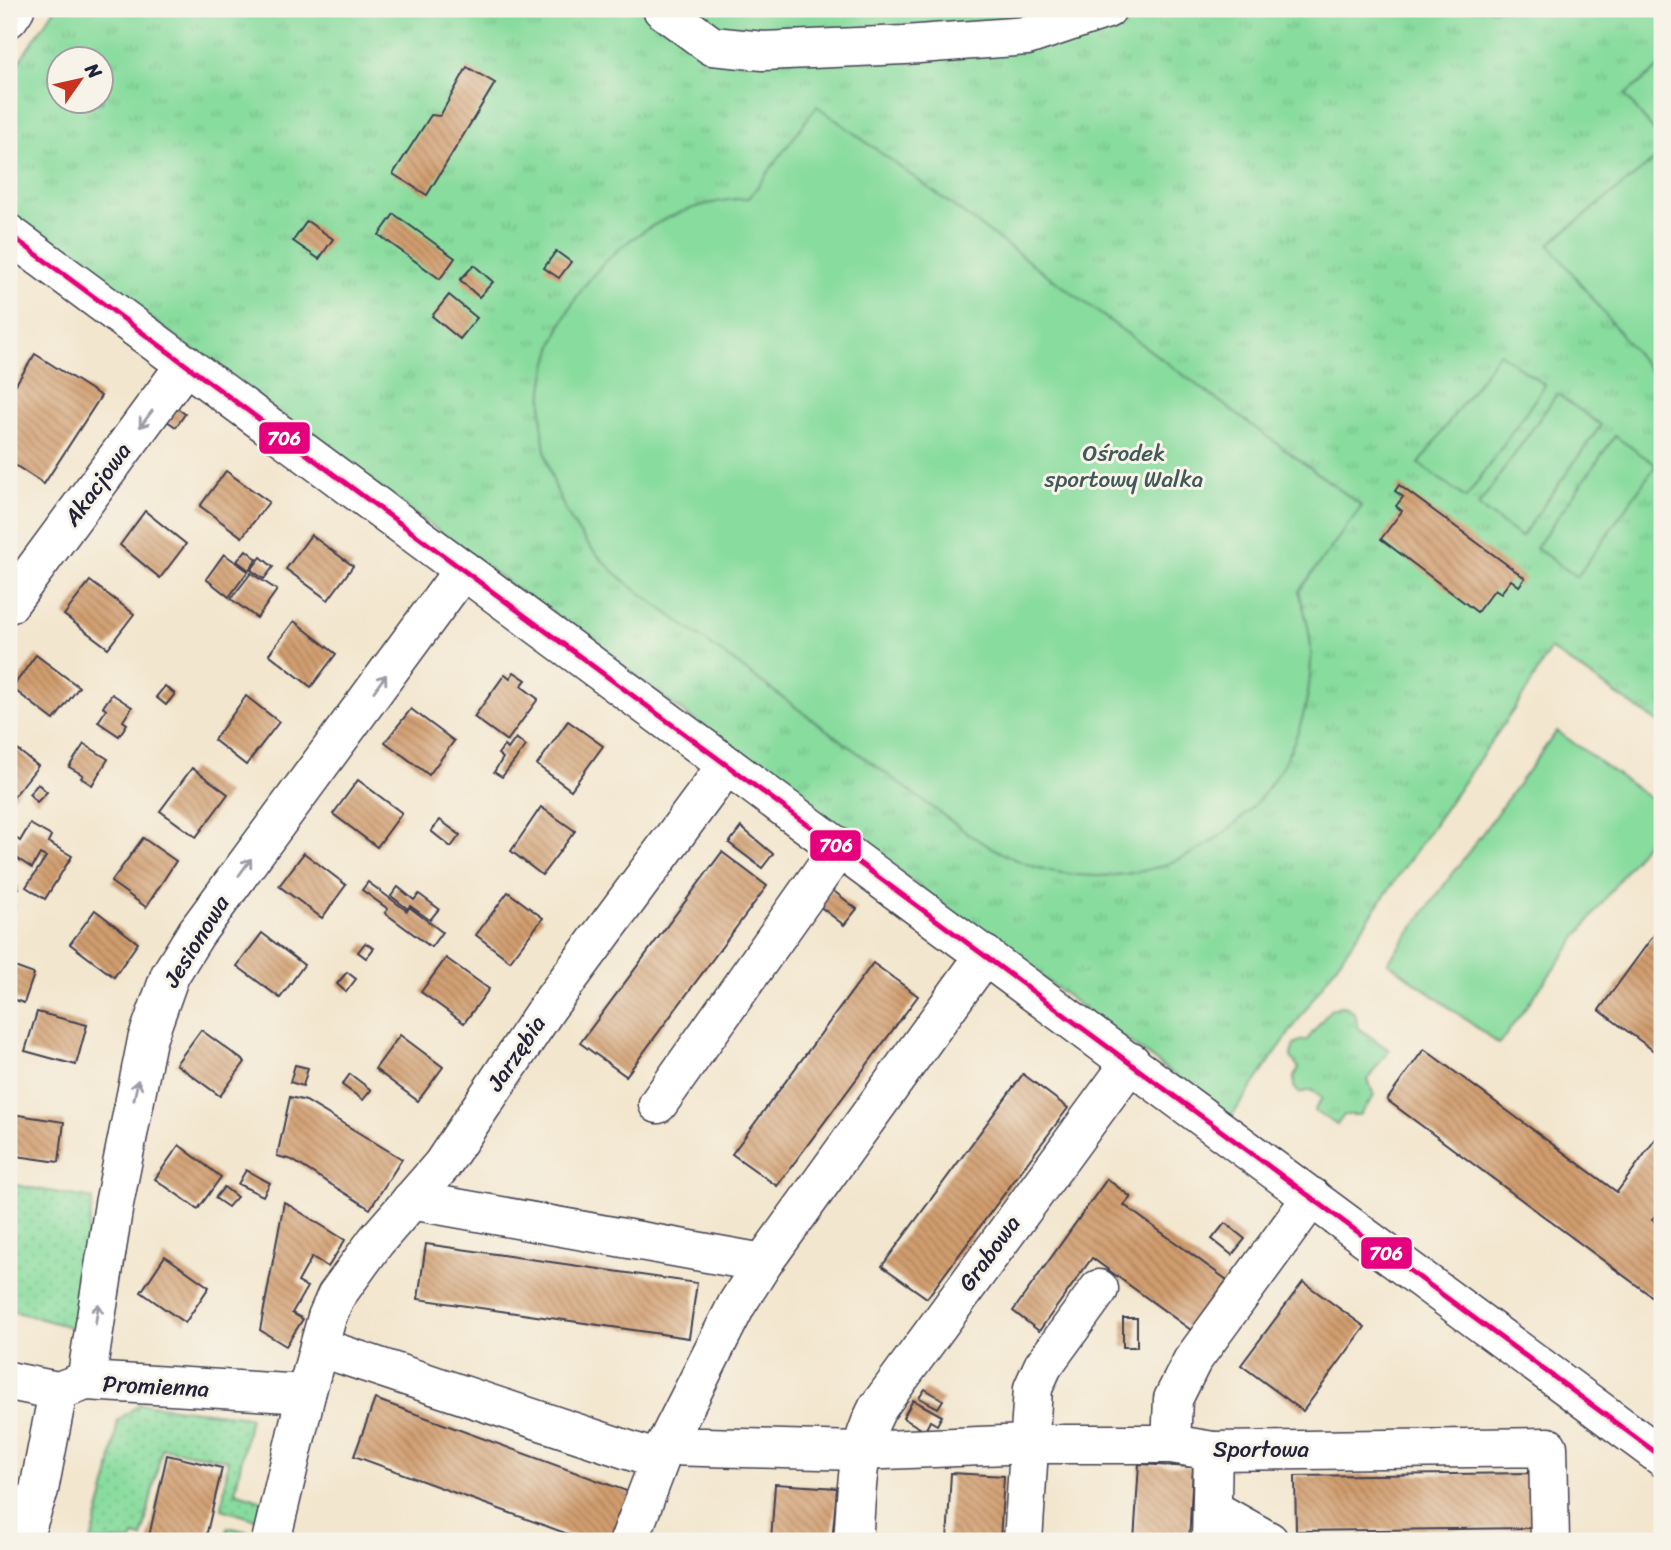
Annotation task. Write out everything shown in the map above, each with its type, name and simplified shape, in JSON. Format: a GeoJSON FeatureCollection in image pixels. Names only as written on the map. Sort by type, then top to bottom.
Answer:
{"type":"FeatureCollection","features":[{"type":"Feature","properties":{"kind":"street"},"geometry":{"type":"LineString","coordinates":[[9,18],[15,9]]}},
{"type":"Feature","properties":{"kind":"street"},"geometry":{"type":"LineString","coordinates":[[662,9],[712,46],[762,51],[1027,36],[1107,9]]}},
{"type":"Feature","properties":{"kind":"street"},"geometry":{"type":"LineString","coordinates":[[9,234],[1662,1457]]}},
{"type":"Feature","properties":{"kind":"street","name":"Akacjowa"},"geometry":{"type":"LineString","coordinates":[[9,604],[186,364]]}},
{"type":"Feature","properties":{"kind":"street","name":"Jesionowa"},"geometry":{"type":"LineString","coordinates":[[22,1541],[72,1386],[147,1040],[170,975],[196,933],[463,570]]}},
{"type":"Feature","properties":{"kind":"street","name":"Jarzębia"},"geometry":{"type":"LineString","coordinates":[[271,1541],[306,1394],[336,1296],[376,1241],[442,1165],[539,1019],[727,765]]}},
{"type":"Feature","properties":{"kind":"street"},"geometry":{"type":"LineString","coordinates":[[658,1104],[839,848]]}},
{"type":"Feature","properties":{"kind":"street"},"geometry":{"type":"LineString","coordinates":[[629,1541],[662,1453],[737,1304],[763,1263],[985,955]]}},
{"type":"Feature","properties":{"kind":"street","name":"Grabowa"},"geometry":{"type":"LineString","coordinates":[[853,1541],[860,1451],[867,1427],[891,1388],[1130,1062]]}},
{"type":"Feature","properties":{"kind":"street"},"geometry":{"type":"LineString","coordinates":[[319,1347],[662,1453],[860,1451],[1029,1444],[1171,1444],[1173,1399],[1192,1361],[1312,1197]]}},
{"type":"Feature","properties":{"kind":"street"},"geometry":{"type":"LineString","coordinates":[[411,1200],[763,1263]]}},
{"type":"Feature","properties":{"kind":"street"},"geometry":{"type":"LineString","coordinates":[[1023,1541],[1033,1388],[1043,1366],[1099,1289]]}},
{"type":"Feature","properties":{"kind":"street","name":"Promienna"},"geometry":{"type":"LineString","coordinates":[[9,1381],[72,1386],[306,1394]]}},
{"type":"Feature","properties":{"kind":"street","name":"Sportowa"},"geometry":{"type":"LineString","coordinates":[[1171,1444],[1213,1451],[1548,1447],[1550,1541]]}},
{"type":"Feature","properties":{"kind":"street"},"geometry":{"type":"LineString","coordinates":[[1213,1451],[1211,1525],[1269,1541]]}},
{"type":"Feature","properties":{"kind":"green space","name":"Ośrodek sportowy Walka"},"geometry":{"type":"Polygon","coordinates":[[[55,9],[1662,9],[1662,725],[1550,649],[1528,689],[1231,1117],[19,221],[9,199],[9,76],[55,9]]]}},
{"type":"Feature","properties":{"kind":"green space"},"geometry":{"type":"Polygon","coordinates":[[[1662,65],[1662,141],[1625,95],[1662,65]]]}},
{"type":"Feature","properties":{"kind":"green space"},"geometry":{"type":"Polygon","coordinates":[[[817,106],[1362,506],[1299,591],[1309,633],[1311,659],[1305,707],[1290,751],[1266,790],[1236,823],[1199,849],[1157,867],[1111,875],[1049,871],[1026,864],[992,848],[970,835],[632,587],[595,552],[566,511],[547,457],[542,404],[551,352],[572,305],[604,263],[645,230],[694,208],[749,198],[817,106]]]}},
{"type":"Feature","properties":{"kind":"green space"},"geometry":{"type":"Polygon","coordinates":[[[1662,154],[1662,386],[1549,244],[1662,154]]]}},
{"type":"Feature","properties":{"kind":"green space"},"geometry":{"type":"Polygon","coordinates":[[[1499,353],[1545,385],[1466,498],[1419,464],[1499,353]]]}},
{"type":"Feature","properties":{"kind":"green space"},"geometry":{"type":"Polygon","coordinates":[[[1557,394],[1601,425],[1521,537],[1478,506],[1557,394]]]}},
{"type":"Feature","properties":{"kind":"green space"},"geometry":{"type":"Polygon","coordinates":[[[1615,436],[1656,465],[1577,577],[1536,548],[1615,436]]]}},
{"type":"Feature","properties":{"kind":"green space"},"geometry":{"type":"Polygon","coordinates":[[[1557,731],[1662,807],[1662,821],[1499,1044],[1388,962],[1557,731]]]}},
{"type":"Feature","properties":{"kind":"green space"},"geometry":{"type":"Polygon","coordinates":[[[1340,1006],[1351,1010],[1357,1027],[1389,1050],[1368,1079],[1374,1096],[1360,1115],[1344,1115],[1337,1125],[1314,1111],[1322,1098],[1311,1090],[1299,1093],[1294,1087],[1294,1077],[1299,1068],[1291,1057],[1295,1044],[1307,1040],[1330,1010],[1340,1006]]]}},
{"type":"Feature","properties":{"kind":"green space"},"geometry":{"type":"Polygon","coordinates":[[[9,1184],[93,1199],[74,1328],[9,1310],[9,1184]]]}},
{"type":"Feature","properties":{"kind":"green space"},"geometry":{"type":"Polygon","coordinates":[[[140,1404],[250,1417],[235,1492],[263,1501],[257,1520],[222,1509],[228,1460],[162,1448],[142,1538],[134,1536],[132,1541],[91,1541],[109,1475],[118,1420],[140,1404]]]}},
{"type":"Feature","properties":{"kind":"green space"},"geometry":{"type":"Polygon","coordinates":[[[228,1527],[265,1536],[264,1541],[224,1541],[228,1527]]]}},
{"type":"Feature","properties":{"kind":"building"},"geometry":{"type":"Polygon","coordinates":[[[467,67],[495,83],[427,195],[393,174],[431,115],[440,116],[467,67]]]}},
{"type":"Feature","properties":{"kind":"building"},"geometry":{"type":"Polygon","coordinates":[[[394,214],[455,258],[440,279],[379,235],[394,214]]]}},
{"type":"Feature","properties":{"kind":"building"},"geometry":{"type":"Polygon","coordinates":[[[307,221],[333,239],[319,259],[293,241],[307,221]]]}},
{"type":"Feature","properties":{"kind":"building"},"geometry":{"type":"Polygon","coordinates":[[[556,251],[571,262],[559,278],[544,268],[556,251]]]}},
{"type":"Feature","properties":{"kind":"building"},"geometry":{"type":"Polygon","coordinates":[[[474,265],[493,282],[479,297],[460,280],[474,265]]]}},
{"type":"Feature","properties":{"kind":"building"},"geometry":{"type":"Polygon","coordinates":[[[449,295],[477,318],[460,339],[432,316],[449,295]]]}},
{"type":"Feature","properties":{"kind":"building"},"geometry":{"type":"Polygon","coordinates":[[[35,354],[101,396],[44,484],[9,461],[9,395],[35,354]]]}},
{"type":"Feature","properties":{"kind":"building"},"geometry":{"type":"Polygon","coordinates":[[[177,408],[185,414],[176,427],[167,421],[177,408]]]}},
{"type":"Feature","properties":{"kind":"building"},"geometry":{"type":"Polygon","coordinates":[[[226,471],[269,502],[242,537],[200,506],[226,471]]]}},
{"type":"Feature","properties":{"kind":"building"},"geometry":{"type":"Polygon","coordinates":[[[1399,485],[1525,578],[1519,586],[1511,580],[1501,593],[1495,589],[1477,612],[1381,539],[1402,511],[1396,506],[1403,497],[1395,491],[1399,485]]]}},
{"type":"Feature","properties":{"kind":"building"},"geometry":{"type":"Polygon","coordinates":[[[145,511],[186,544],[160,578],[120,545],[145,511]]]}},
{"type":"Feature","properties":{"kind":"building"},"geometry":{"type":"Polygon","coordinates":[[[311,535],[353,566],[328,600],[286,569],[311,535]]]}},
{"type":"Feature","properties":{"kind":"building"},"geometry":{"type":"Polygon","coordinates":[[[246,550],[257,559],[249,570],[237,561],[246,550]]]}},
{"type":"Feature","properties":{"kind":"building"},"geometry":{"type":"Polygon","coordinates":[[[224,554],[248,571],[229,597],[206,579],[224,554]]]}},
{"type":"Feature","properties":{"kind":"building"},"geometry":{"type":"Polygon","coordinates":[[[261,557],[273,567],[264,579],[251,570],[261,557]]]}},
{"type":"Feature","properties":{"kind":"building"},"geometry":{"type":"Polygon","coordinates":[[[251,573],[277,590],[257,618],[231,599],[251,573]]]}},
{"type":"Feature","properties":{"kind":"building"},"geometry":{"type":"Polygon","coordinates":[[[90,581],[134,614],[108,648],[64,615],[90,581]]]}},
{"type":"Feature","properties":{"kind":"building"},"geometry":{"type":"Polygon","coordinates":[[[294,621],[336,654],[311,687],[269,654],[294,621]]]}},
{"type":"Feature","properties":{"kind":"building"},"geometry":{"type":"Polygon","coordinates":[[[36,655],[79,687],[54,720],[12,688],[36,655]]]}},
{"type":"Feature","properties":{"kind":"building"},"geometry":{"type":"Polygon","coordinates":[[[514,672],[526,680],[521,686],[538,699],[507,741],[474,717],[505,674],[510,678],[514,672]]]}},
{"type":"Feature","properties":{"kind":"building"},"geometry":{"type":"Polygon","coordinates":[[[165,686],[175,694],[166,705],[156,697],[165,686]]]}},
{"type":"Feature","properties":{"kind":"building"},"geometry":{"type":"Polygon","coordinates":[[[112,694],[132,707],[123,721],[127,724],[119,736],[98,722],[106,710],[103,707],[112,694]]]}},
{"type":"Feature","properties":{"kind":"building"},"geometry":{"type":"Polygon","coordinates":[[[246,696],[279,722],[246,765],[214,740],[246,696]]]}},
{"type":"Feature","properties":{"kind":"building"},"geometry":{"type":"Polygon","coordinates":[[[411,709],[454,741],[429,775],[385,742],[411,709]]]}},
{"type":"Feature","properties":{"kind":"building"},"geometry":{"type":"Polygon","coordinates":[[[568,721],[603,746],[571,790],[537,765],[568,721]]]}},
{"type":"Feature","properties":{"kind":"building"},"geometry":{"type":"Polygon","coordinates":[[[516,738],[526,746],[502,777],[494,772],[503,758],[498,754],[504,746],[508,749],[516,738]]]}},
{"type":"Feature","properties":{"kind":"building"},"geometry":{"type":"Polygon","coordinates":[[[9,743],[38,766],[12,799],[9,796],[9,743]]]}},
{"type":"Feature","properties":{"kind":"building"},"geometry":{"type":"Polygon","coordinates":[[[84,744],[108,759],[92,785],[81,778],[83,775],[69,767],[84,744]]]}},
{"type":"Feature","properties":{"kind":"building"},"geometry":{"type":"Polygon","coordinates":[[[192,768],[228,794],[196,837],[160,811],[192,768]]]}},
{"type":"Feature","properties":{"kind":"building"},"geometry":{"type":"Polygon","coordinates":[[[358,780],[402,813],[377,847],[333,814],[358,780]]]}},
{"type":"Feature","properties":{"kind":"building"},"geometry":{"type":"Polygon","coordinates":[[[38,784],[47,792],[37,802],[29,794],[38,784]]]}},
{"type":"Feature","properties":{"kind":"building"},"geometry":{"type":"Polygon","coordinates":[[[541,807],[575,831],[542,875],[511,851],[541,807]]]}},
{"type":"Feature","properties":{"kind":"building"},"geometry":{"type":"Polygon","coordinates":[[[440,820],[460,835],[451,847],[431,831],[440,820]]]}},
{"type":"Feature","properties":{"kind":"building"},"geometry":{"type":"Polygon","coordinates":[[[30,824],[51,836],[48,842],[72,856],[45,899],[26,887],[46,857],[40,854],[32,868],[9,853],[10,834],[20,841],[30,824]]]}},
{"type":"Feature","properties":{"kind":"building"},"geometry":{"type":"Polygon","coordinates":[[[741,827],[773,854],[762,868],[729,843],[741,827]]]}},
{"type":"Feature","properties":{"kind":"building"},"geometry":{"type":"Polygon","coordinates":[[[143,838],[176,861],[146,907],[111,882],[143,838]]]}},
{"type":"Feature","properties":{"kind":"building"},"geometry":{"type":"Polygon","coordinates":[[[722,852],[767,886],[626,1076],[580,1043],[722,852]]]}},
{"type":"Feature","properties":{"kind":"building"},"geometry":{"type":"Polygon","coordinates":[[[304,853],[346,885],[322,918],[279,886],[304,853]]]}},
{"type":"Feature","properties":{"kind":"building"},"geometry":{"type":"Polygon","coordinates":[[[9,873],[19,888],[9,894],[9,873]]]}},
{"type":"Feature","properties":{"kind":"building"},"geometry":{"type":"Polygon","coordinates":[[[368,882],[407,911],[409,907],[442,932],[431,947],[385,913],[388,909],[362,890],[368,882]]]}},
{"type":"Feature","properties":{"kind":"building"},"geometry":{"type":"Polygon","coordinates":[[[398,887],[414,900],[419,894],[439,909],[430,920],[410,906],[408,909],[391,896],[398,887]]]}},
{"type":"Feature","properties":{"kind":"building"},"geometry":{"type":"Polygon","coordinates":[[[831,889],[857,909],[844,925],[818,905],[831,889]]]}},
{"type":"Feature","properties":{"kind":"building"},"geometry":{"type":"Polygon","coordinates":[[[508,892],[543,918],[510,961],[476,935],[508,892]]]}},
{"type":"Feature","properties":{"kind":"building"},"geometry":{"type":"Polygon","coordinates":[[[9,902],[16,905],[9,919],[9,902]]]}},
{"type":"Feature","properties":{"kind":"building"},"geometry":{"type":"Polygon","coordinates":[[[95,910],[138,943],[114,977],[70,944],[95,910]]]}},
{"type":"Feature","properties":{"kind":"building"},"geometry":{"type":"Polygon","coordinates":[[[1662,924],[1662,1057],[1599,1010],[1662,924]]]}},
{"type":"Feature","properties":{"kind":"building"},"geometry":{"type":"Polygon","coordinates":[[[262,933],[304,965],[280,998],[237,966],[262,933]]]}},
{"type":"Feature","properties":{"kind":"building"},"geometry":{"type":"Polygon","coordinates":[[[365,943],[374,948],[366,958],[358,952],[365,943]]]}},
{"type":"Feature","properties":{"kind":"building"},"geometry":{"type":"Polygon","coordinates":[[[446,958],[489,989],[464,1023],[421,992],[446,958]]]}},
{"type":"Feature","properties":{"kind":"building"},"geometry":{"type":"Polygon","coordinates":[[[873,963],[918,996],[777,1186],[732,1154],[873,963]]]}},
{"type":"Feature","properties":{"kind":"building"},"geometry":{"type":"Polygon","coordinates":[[[9,965],[34,974],[24,1003],[9,998],[9,965]]]}},
{"type":"Feature","properties":{"kind":"building"},"geometry":{"type":"Polygon","coordinates":[[[347,972],[356,979],[346,992],[337,984],[347,972]]]}},
{"type":"Feature","properties":{"kind":"building"},"geometry":{"type":"Polygon","coordinates":[[[37,1012],[87,1025],[76,1065],[25,1051],[37,1012]]]}},
{"type":"Feature","properties":{"kind":"building"},"geometry":{"type":"Polygon","coordinates":[[[201,1030],[245,1062],[220,1096],[176,1064],[201,1030]]]}},
{"type":"Feature","properties":{"kind":"building"},"geometry":{"type":"Polygon","coordinates":[[[400,1035],[443,1067],[418,1101],[375,1069],[400,1035]]]}},
{"type":"Feature","properties":{"kind":"building"},"geometry":{"type":"Polygon","coordinates":[[[1424,1049],[1617,1192],[1662,1130],[1662,1206],[1652,1220],[1662,1227],[1662,1304],[1387,1100],[1424,1049]]]}},
{"type":"Feature","properties":{"kind":"building"},"geometry":{"type":"Polygon","coordinates":[[[295,1065],[308,1068],[303,1086],[290,1082],[295,1065]]]}},
{"type":"Feature","properties":{"kind":"building"},"geometry":{"type":"Polygon","coordinates":[[[350,1074],[371,1090],[363,1100],[342,1085],[350,1074]]]}},
{"type":"Feature","properties":{"kind":"building"},"geometry":{"type":"Polygon","coordinates":[[[1023,1074],[1068,1108],[927,1298],[882,1266],[1023,1074]]]}},
{"type":"Feature","properties":{"kind":"building"},"geometry":{"type":"Polygon","coordinates":[[[290,1097],[306,1101],[402,1159],[370,1209],[292,1160],[277,1156],[290,1097]]]}},
{"type":"Feature","properties":{"kind":"building"},"geometry":{"type":"Polygon","coordinates":[[[12,1114],[64,1122],[59,1162],[9,1155],[12,1114]]]}},
{"type":"Feature","properties":{"kind":"building"},"geometry":{"type":"Polygon","coordinates":[[[179,1145],[221,1177],[198,1209],[155,1179],[179,1145]]]}},
{"type":"Feature","properties":{"kind":"building"},"geometry":{"type":"Polygon","coordinates":[[[246,1170],[270,1183],[263,1196],[238,1184],[246,1170]]]}},
{"type":"Feature","properties":{"kind":"building"},"geometry":{"type":"Polygon","coordinates":[[[1107,1179],[1131,1197],[1124,1205],[1227,1280],[1191,1330],[1092,1258],[1039,1331],[1013,1311],[1107,1179]]]}},
{"type":"Feature","properties":{"kind":"building"},"geometry":{"type":"Polygon","coordinates":[[[224,1187],[237,1197],[228,1207],[215,1198],[224,1187]]]}},
{"type":"Feature","properties":{"kind":"building"},"geometry":{"type":"Polygon","coordinates":[[[284,1202],[345,1240],[328,1267],[312,1257],[298,1282],[307,1287],[292,1313],[303,1319],[286,1346],[260,1330],[284,1202]]]}},
{"type":"Feature","properties":{"kind":"building"},"geometry":{"type":"Polygon","coordinates":[[[1225,1223],[1245,1239],[1232,1255],[1212,1239],[1225,1223]]]}},
{"type":"Feature","properties":{"kind":"building"},"geometry":{"type":"Polygon","coordinates":[[[426,1244],[697,1283],[689,1338],[418,1299],[426,1244]]]}},
{"type":"Feature","properties":{"kind":"building"},"geometry":{"type":"Polygon","coordinates":[[[165,1256],[209,1287],[185,1323],[141,1292],[165,1256]]]}},
{"type":"Feature","properties":{"kind":"building"},"geometry":{"type":"Polygon","coordinates":[[[1303,1282],[1365,1327],[1303,1411],[1241,1365],[1303,1282]]]}},
{"type":"Feature","properties":{"kind":"building"},"geometry":{"type":"Polygon","coordinates":[[[1123,1318],[1137,1318],[1137,1347],[1123,1347],[1123,1318]]]}},
{"type":"Feature","properties":{"kind":"building"},"geometry":{"type":"Polygon","coordinates":[[[925,1389],[943,1400],[938,1408],[919,1398],[925,1389]]]}},
{"type":"Feature","properties":{"kind":"building"},"geometry":{"type":"Polygon","coordinates":[[[375,1399],[632,1493],[614,1541],[587,1541],[354,1456],[375,1399]]]}},
{"type":"Feature","properties":{"kind":"building"},"geometry":{"type":"Polygon","coordinates":[[[913,1400],[942,1416],[937,1425],[930,1421],[925,1431],[903,1418],[913,1400]]]}},
{"type":"Feature","properties":{"kind":"building"},"geometry":{"type":"Polygon","coordinates":[[[167,1455],[222,1468],[205,1541],[148,1541],[167,1455]]]}},
{"type":"Feature","properties":{"kind":"building"},"geometry":{"type":"Polygon","coordinates":[[[1139,1464],[1193,1467],[1189,1541],[1134,1541],[1139,1464]]]}},
{"type":"Feature","properties":{"kind":"building"},"geometry":{"type":"Polygon","coordinates":[[[951,1473],[1004,1476],[1000,1541],[947,1541],[951,1473]]]}},
{"type":"Feature","properties":{"kind":"building"},"geometry":{"type":"Polygon","coordinates":[[[1531,1473],[1532,1528],[1296,1531],[1295,1476],[1531,1473]]]}},
{"type":"Feature","properties":{"kind":"building"},"geometry":{"type":"Polygon","coordinates":[[[775,1484],[837,1488],[832,1541],[771,1541],[775,1484]]]}},
{"type":"Feature","properties":{"kind":"transit line","name":"706"},"geometry":{"type":"LineString","coordinates":[[9,234],[1662,1457]]}}]}
